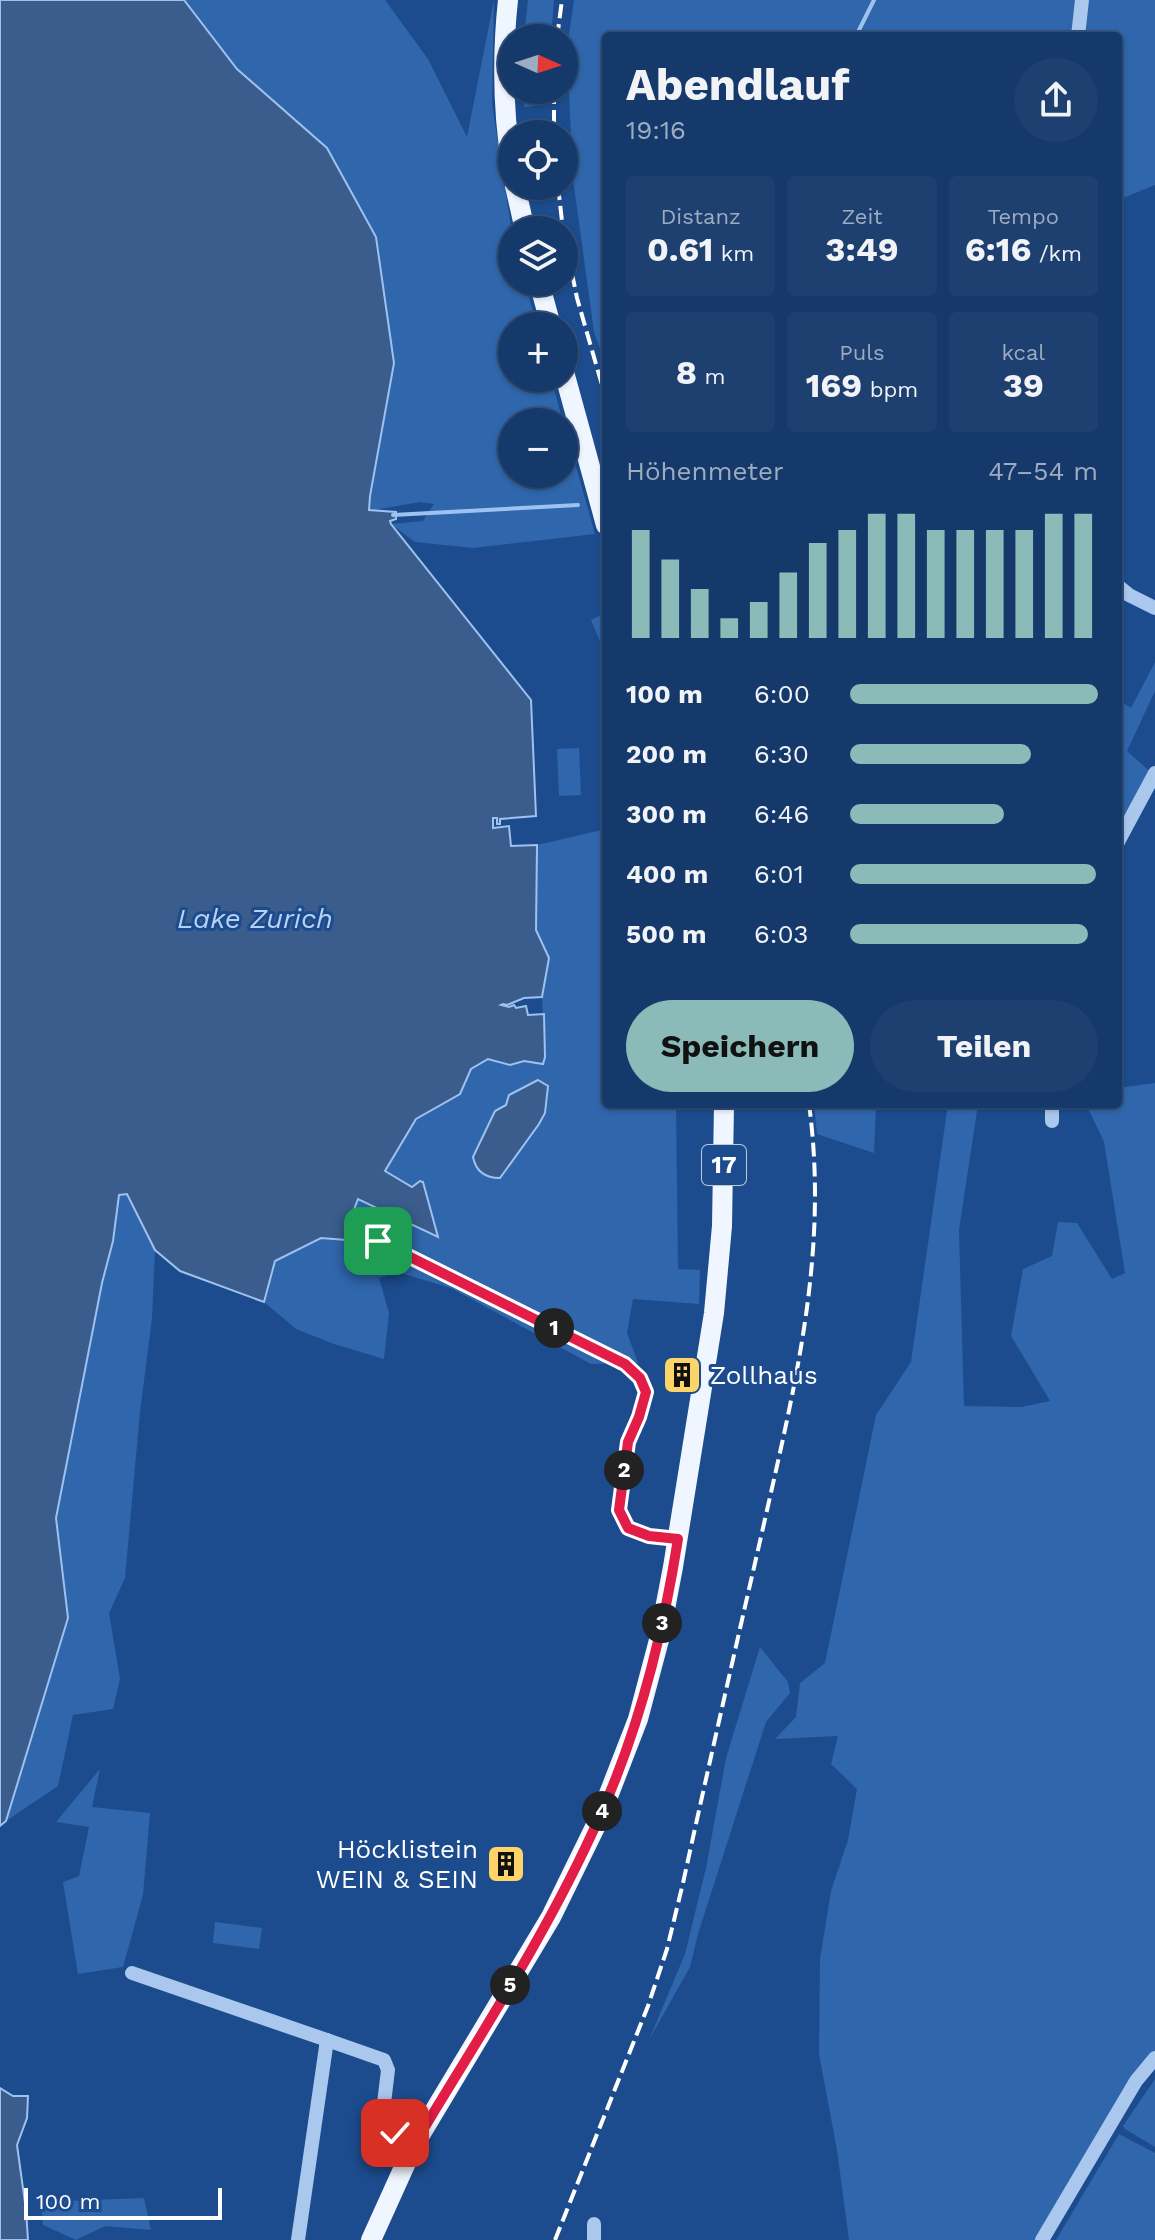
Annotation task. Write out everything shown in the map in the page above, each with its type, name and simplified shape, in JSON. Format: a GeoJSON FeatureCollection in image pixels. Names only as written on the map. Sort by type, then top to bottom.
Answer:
{"type":"FeatureCollection","features":[{"type":"Feature","properties":{"kind":"main road"},"geometry":{"type":"LineString","coordinates":[[507,120],[504,48],[508,0]]}},
{"type":"Feature","properties":{"kind":"main road"},"geometry":{"type":"LineString","coordinates":[[569,392],[602,510]]}},
{"type":"Feature","properties":{"kind":"main road","name":"17"},"geometry":{"type":"LineString","coordinates":[[371,2240],[414,2145],[551,1917],[600,1817],[638,1719],[659,1640],[678,1539],[714,1313],[722,1226],[724,1108]]}},
{"type":"Feature","properties":{"kind":"street"},"geometry":{"type":"LineString","coordinates":[[1078,32],[1082,0]]}},
{"type":"Feature","properties":{"kind":"street"},"geometry":{"type":"LineString","coordinates":[[1122,589],[1155,608]]}},
{"type":"Feature","properties":{"kind":"street"},"geometry":{"type":"LineString","coordinates":[[1122,835],[1155,773]]}},
{"type":"Feature","properties":{"kind":"street"},"geometry":{"type":"LineString","coordinates":[[1052,1108],[1052,1121]]}},
{"type":"Feature","properties":{"kind":"street"},"geometry":{"type":"LineString","coordinates":[[378,1241],[625,1364],[640,1378],[646,1392],[628,1442],[619,1510],[628,1528],[649,1536],[678,1539]]}},
{"type":"Feature","properties":{"kind":"street"},"geometry":{"type":"LineString","coordinates":[[132,1973],[384,2060],[388,2070],[382,2120],[414,2145]]}},
{"type":"Feature","properties":{"kind":"street"},"geometry":{"type":"LineString","coordinates":[[298,2240],[327,2040]]}},
{"type":"Feature","properties":{"kind":"street"},"geometry":{"type":"LineString","coordinates":[[1042,2240],[1136,2081],[1155,2058]]}},
{"type":"Feature","properties":{"kind":"street"},"geometry":{"type":"LineString","coordinates":[[594,2224],[594,2240]]}},
{"type":"Feature","properties":{"kind":"shaded area"},"geometry":{"type":"Polygon","coordinates":[[[173,0],[385,0],[428,59],[467,137],[494,0],[492,104],[498,143],[498,200],[507,200],[509,216],[498,216],[498,296],[529,296],[533,312],[498,312],[498,392],[555,392],[559,408],[498,408],[498,488],[578,488],[578,474],[595,534],[473,548],[415,542],[391,524],[423,521],[434,504],[420,502],[369,511],[173,0]]]}},
{"type":"Feature","properties":{"kind":"shaded area"},"geometry":{"type":"Polygon","coordinates":[[[528,0],[554,0],[552,24],[525,24],[528,0]]]}},
{"type":"Feature","properties":{"kind":"shaded area"},"geometry":{"type":"Polygon","coordinates":[[[574,0],[1155,0],[1155,185],[1122,198],[1122,32],[602,32],[602,355],[594,332],[576,200],[578,120],[570,120],[570,104],[578,104],[578,24],[571,24],[574,0]]]}},
{"type":"Feature","properties":{"kind":"shaded area"},"geometry":{"type":"Polygon","coordinates":[[[524,104],[546,104],[546,105],[524,107],[524,104]]]}},
{"type":"Feature","properties":{"kind":"shaded area"},"geometry":{"type":"Polygon","coordinates":[[[602,614],[602,646],[591,620],[602,614]]]}},
{"type":"Feature","properties":{"kind":"shaded area"},"geometry":{"type":"Polygon","coordinates":[[[1155,662],[1155,691],[1127,751],[1155,776],[1155,784],[1122,850],[1122,702],[1131,708],[1155,662]]]}},
{"type":"Feature","properties":{"kind":"shaded area"},"geometry":{"type":"Polygon","coordinates":[[[579,748],[581,795],[559,796],[557,749],[579,748]]]}},
{"type":"Feature","properties":{"kind":"shaded area"},"geometry":{"type":"Polygon","coordinates":[[[602,830],[602,1108],[676,1108],[678,1269],[700,1270],[699,1304],[633,1299],[627,1333],[638,1363],[591,1364],[451,1288],[397,1272],[379,1278],[389,1313],[384,1359],[296,1329],[264,1302],[275,1261],[350,1220],[358,1199],[438,1237],[422,1182],[412,1187],[385,1171],[416,1119],[460,1094],[471,1069],[488,1059],[510,1065],[524,1061],[543,1063],[542,997],[549,958],[536,930],[537,845],[602,830]]]}},
{"type":"Feature","properties":{"kind":"shaded area"},"geometry":{"type":"Polygon","coordinates":[[[1155,1083],[1155,2051],[1036,2240],[849,2240],[837,2150],[819,2054],[820,1959],[831,1891],[848,1840],[857,1789],[831,1764],[838,1736],[775,1739],[796,1717],[800,1683],[825,1663],[876,1415],[911,1362],[947,1108],[977,1108],[959,1230],[964,1406],[1021,1407],[1050,1401],[1011,1336],[1023,1269],[1052,1256],[1058,1222],[1077,1223],[1112,1279],[1125,1273],[1104,1142],[1088,1108],[1122,1108],[1122,1087],[1155,1083]]]}},
{"type":"Feature","properties":{"kind":"shaded area"},"geometry":{"type":"Polygon","coordinates":[[[814,1108],[876,1108],[874,1153],[817,1134],[814,1108]]]}},
{"type":"Feature","properties":{"kind":"shaded area"},"geometry":{"type":"Polygon","coordinates":[[[127,1194],[155,1250],[152,1318],[125,1578],[109,1613],[120,1679],[113,1709],[73,1715],[58,1786],[6,1821],[68,1618],[56,1518],[113,1241],[119,1195],[127,1194]]]}},
{"type":"Feature","properties":{"kind":"shaded area"},"geometry":{"type":"Polygon","coordinates":[[[760,1647],[788,1682],[790,1693],[766,1722],[690,1967],[649,2040],[685,1954],[706,1868],[726,1758],[760,1647]]]}},
{"type":"Feature","properties":{"kind":"shaded area"},"geometry":{"type":"Polygon","coordinates":[[[100,1769],[92,1807],[150,1813],[143,1895],[123,1967],[78,1974],[63,1882],[79,1876],[89,1827],[56,1822],[100,1769]]]}},
{"type":"Feature","properties":{"kind":"shaded area"},"geometry":{"type":"Polygon","coordinates":[[[215,1922],[262,1928],[259,1949],[213,1943],[215,1922]]]}},
{"type":"Feature","properties":{"kind":"shaded area"},"geometry":{"type":"Polygon","coordinates":[[[1155,2079],[1155,2147],[1123,2126],[1155,2079]]]}},
{"type":"Feature","properties":{"kind":"shaded area"},"geometry":{"type":"Polygon","coordinates":[[[1119,2134],[1155,2153],[1155,2240],[1056,2240],[1119,2134]]]}},
{"type":"Feature","properties":{"kind":"shaded area"},"geometry":{"type":"Polygon","coordinates":[[[144,2198],[151,2230],[105,2226],[76,2240],[43,2225],[41,2202],[144,2198]]]}},
{"type":"Feature","properties":{"kind":"water","name":"Lake Zurich"},"geometry":{"type":"Polygon","coordinates":[[[0,0],[184,0],[237,69],[327,148],[376,237],[394,363],[369,510],[396,512],[396,519],[390,521],[391,524],[531,700],[536,816],[500,819],[500,824],[497,824],[497,818],[493,818],[493,828],[509,826],[511,846],[537,845],[536,930],[549,958],[542,997],[524,998],[501,1005],[526,1006],[528,1015],[544,1014],[543,1064],[524,1061],[510,1065],[488,1059],[471,1069],[460,1094],[416,1119],[385,1171],[412,1187],[423,1182],[438,1237],[358,1199],[350,1220],[365,1230],[359,1241],[321,1238],[275,1261],[264,1302],[180,1271],[155,1250],[127,1194],[119,1195],[113,1241],[56,1518],[68,1618],[6,1821],[0,1826],[0,0]]]}},
{"type":"Feature","properties":{"kind":"water"},"geometry":{"type":"Polygon","coordinates":[[[538,1080],[548,1086],[545,1113],[539,1124],[500,1178],[486,1175],[476,1167],[473,1157],[495,1111],[506,1105],[509,1095],[538,1080]]]}},
{"type":"Feature","properties":{"kind":"water"},"geometry":{"type":"Polygon","coordinates":[[[0,2088],[13,2096],[28,2096],[27,2118],[17,2145],[28,2240],[0,2240],[0,2088]]]}},
{"type":"Feature","properties":{"kind":"waterway"},"geometry":{"type":"LineString","coordinates":[[858,32],[874,0]]}},
{"type":"Feature","properties":{"kind":"waterway"},"geometry":{"type":"LineString","coordinates":[[393,515],[578,505]]}},
{"type":"Feature","properties":{"kind":"railway"},"geometry":{"type":"LineString","coordinates":[[559,24],[562,0]]}},
{"type":"Feature","properties":{"kind":"railway"},"geometry":{"type":"LineString","coordinates":[[554,104],[554,120]]}},
{"type":"Feature","properties":{"kind":"railway"},"geometry":{"type":"LineString","coordinates":[[560,200],[561,216]]}},
{"type":"Feature","properties":{"kind":"railway"},"geometry":{"type":"LineString","coordinates":[[577,296],[602,385]]}},
{"type":"Feature","properties":{"kind":"railway"},"geometry":{"type":"LineString","coordinates":[[555,2240],[648,2006],[667,1949],[775,1475],[797,1370],[812,1266],[815,1213],[809,1108]]}},
{"type":"Feature","properties":{"kind":"place","name":"Zollhaus"},"geometry":{"type":"Point","coordinates":[682,1375]}},
{"type":"Feature","properties":{"kind":"place","name":"Höcklistein WEIN & SEIN"},"geometry":{"type":"Point","coordinates":[506,1864]}},
{"type":"Feature","properties":{"kind":"route"},"geometry":{"type":"LineString","coordinates":[[378,1241],[625,1364],[640,1378],[646,1392],[628,1442],[619,1510],[628,1528],[649,1536],[678,1539],[659,1640],[638,1719],[600,1817],[551,1917],[414,2145],[395,2133]]}}]}
